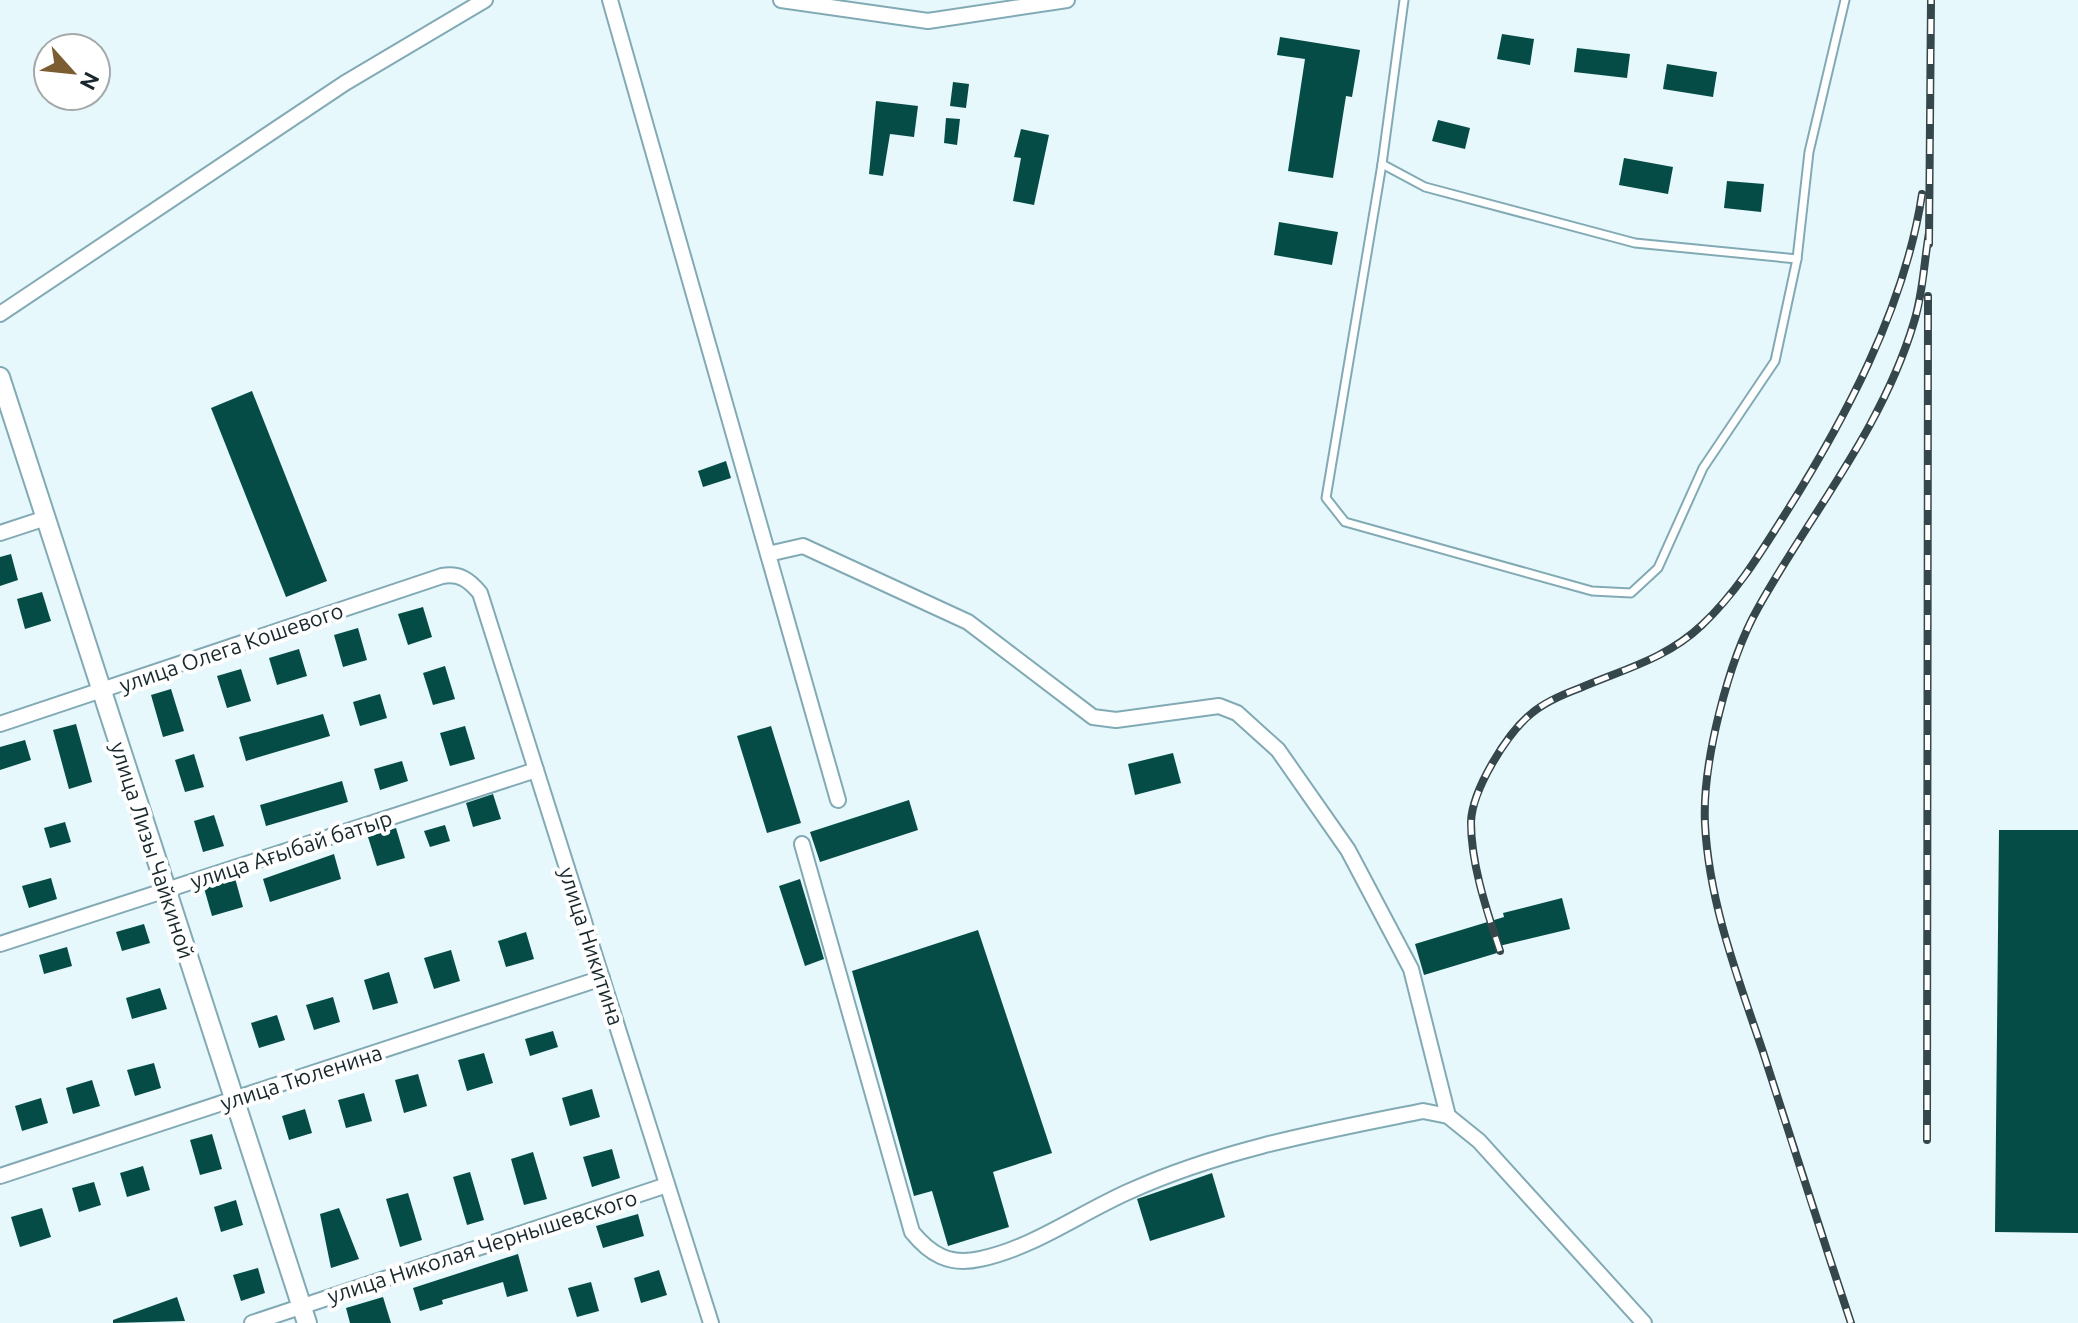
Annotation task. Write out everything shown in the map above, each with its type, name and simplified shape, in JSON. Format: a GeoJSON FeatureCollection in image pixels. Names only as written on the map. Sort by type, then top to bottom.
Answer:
{"type":"FeatureCollection","features":[{"type":"Feature","properties":{"kind":"street"},"geometry":{"type":"LineString","coordinates":[[0,314],[345,83],[485,0]]}},
{"type":"Feature","properties":{"kind":"street"},"geometry":{"type":"LineString","coordinates":[[610,0],[838,800]]}},
{"type":"Feature","properties":{"kind":"street"},"geometry":{"type":"LineString","coordinates":[[781,0],[928,21],[1067,0]]}},
{"type":"Feature","properties":{"kind":"street","name":"улица Лизы Чайкиной"},"geometry":{"type":"LineString","coordinates":[[0,377],[304,1315]]}},
{"type":"Feature","properties":{"kind":"street"},"geometry":{"type":"LineString","coordinates":[[0,533],[46,518]]}},
{"type":"Feature","properties":{"kind":"street"},"geometry":{"type":"LineString","coordinates":[[768,554],[803,546],[968,622],[1093,717],[1116,720],[1219,706],[1237,713],[1278,750],[1348,850],[1411,969],[1448,1116]]}},
{"type":"Feature","properties":{"kind":"street","name":"улица Олега Кошевого"},"geometry":{"type":"LineString","coordinates":[[0,724],[442,576],[462,577]]}},
{"type":"Feature","properties":{"kind":"street","name":"улица Никитина"},"geometry":{"type":"LineString","coordinates":[[462,577],[480,593],[711,1323]]}},
{"type":"Feature","properties":{"kind":"street","name":"улица Ағыбай батыр"},"geometry":{"type":"LineString","coordinates":[[0,944],[536,770]]}},
{"type":"Feature","properties":{"kind":"street"},"geometry":{"type":"LineString","coordinates":[[802,844],[912,1232],[930,1253],[950,1260],[977,1260],[1013,1249],[1131,1190],[1269,1142],[1423,1111],[1448,1116],[1479,1141],[1644,1323]]}},
{"type":"Feature","properties":{"kind":"street","name":"улица Тюленина"},"geometry":{"type":"LineString","coordinates":[[0,1176],[602,978]]}},
{"type":"Feature","properties":{"kind":"street","name":"улица Николая Чернышевского"},"geometry":{"type":"LineString","coordinates":[[252,1323],[304,1315],[667,1185]]}},
{"type":"Feature","properties":{"kind":"lane"},"geometry":{"type":"LineString","coordinates":[[1404,0],[1382,164],[1326,498],[1345,522],[1592,591],[1631,593],[1658,568],[1703,468],[1775,361],[1797,259],[1809,152],[1845,0]]}},
{"type":"Feature","properties":{"kind":"lane"},"geometry":{"type":"LineString","coordinates":[[1382,164],[1425,187],[1635,243],[1797,259]]}},
{"type":"Feature","properties":{"kind":"building"},"geometry":{"type":"Polygon","coordinates":[[[1502,34],[1534,39],[1530,65],[1497,59],[1502,34]]]}},
{"type":"Feature","properties":{"kind":"building"},"geometry":{"type":"Polygon","coordinates":[[[1280,37],[1360,50],[1352,97],[1346,96],[1333,178],[1288,171],[1305,59],[1277,55],[1280,37]]]}},
{"type":"Feature","properties":{"kind":"building"},"geometry":{"type":"Polygon","coordinates":[[[1577,48],[1630,54],[1627,78],[1574,72],[1577,48]]]}},
{"type":"Feature","properties":{"kind":"building"},"geometry":{"type":"Polygon","coordinates":[[[1667,64],[1717,72],[1713,97],[1663,89],[1667,64]]]}},
{"type":"Feature","properties":{"kind":"building"},"geometry":{"type":"Polygon","coordinates":[[[953,82],[969,84],[966,108],[950,106],[953,82]]]}},
{"type":"Feature","properties":{"kind":"building"},"geometry":{"type":"Polygon","coordinates":[[[876,101],[918,106],[914,137],[890,134],[883,176],[869,174],[876,101]]]}},
{"type":"Feature","properties":{"kind":"building"},"geometry":{"type":"Polygon","coordinates":[[[946,118],[960,119],[957,145],[944,143],[946,118]]]}},
{"type":"Feature","properties":{"kind":"building"},"geometry":{"type":"Polygon","coordinates":[[[1438,120],[1470,128],[1465,149],[1432,141],[1438,120]]]}},
{"type":"Feature","properties":{"kind":"building"},"geometry":{"type":"Polygon","coordinates":[[[1021,129],[1049,135],[1034,205],[1013,201],[1021,158],[1014,157],[1021,129]]]}},
{"type":"Feature","properties":{"kind":"building"},"geometry":{"type":"Polygon","coordinates":[[[1624,158],[1673,167],[1668,194],[1619,185],[1624,158]]]}},
{"type":"Feature","properties":{"kind":"building"},"geometry":{"type":"Polygon","coordinates":[[[1727,181],[1764,184],[1761,212],[1724,208],[1727,181]]]}},
{"type":"Feature","properties":{"kind":"building"},"geometry":{"type":"Polygon","coordinates":[[[1279,222],[1338,232],[1332,265],[1274,255],[1279,222]]]}},
{"type":"Feature","properties":{"kind":"building"},"geometry":{"type":"Polygon","coordinates":[[[252,391],[327,581],[286,597],[211,408],[252,391]]]}},
{"type":"Feature","properties":{"kind":"building"},"geometry":{"type":"Polygon","coordinates":[[[726,461],[731,478],[703,487],[698,471],[726,461]]]}},
{"type":"Feature","properties":{"kind":"building"},"geometry":{"type":"Polygon","coordinates":[[[11,554],[18,580],[0,586],[0,557],[11,554]]]}},
{"type":"Feature","properties":{"kind":"building"},"geometry":{"type":"Polygon","coordinates":[[[42,592],[51,621],[25,629],[17,599],[42,592]]]}},
{"type":"Feature","properties":{"kind":"building"},"geometry":{"type":"Polygon","coordinates":[[[423,607],[432,637],[408,645],[398,614],[423,607]]]}},
{"type":"Feature","properties":{"kind":"building"},"geometry":{"type":"Polygon","coordinates":[[[358,628],[367,660],[343,667],[334,635],[358,628]]]}},
{"type":"Feature","properties":{"kind":"building"},"geometry":{"type":"Polygon","coordinates":[[[299,649],[307,676],[277,685],[269,658],[299,649]]]}},
{"type":"Feature","properties":{"kind":"building"},"geometry":{"type":"Polygon","coordinates":[[[445,666],[455,699],[433,705],[423,673],[445,666]]]}},
{"type":"Feature","properties":{"kind":"building"},"geometry":{"type":"Polygon","coordinates":[[[241,669],[251,701],[227,708],[217,676],[241,669]]]}},
{"type":"Feature","properties":{"kind":"building"},"geometry":{"type":"Polygon","coordinates":[[[171,689],[184,731],[163,737],[151,695],[171,689]]]}},
{"type":"Feature","properties":{"kind":"building"},"geometry":{"type":"Polygon","coordinates":[[[380,694],[387,718],[360,726],[353,702],[380,694]]]}},
{"type":"Feature","properties":{"kind":"building"},"geometry":{"type":"Polygon","coordinates":[[[323,714],[330,736],[246,761],[239,737],[323,714]]]}},
{"type":"Feature","properties":{"kind":"building"},"geometry":{"type":"Polygon","coordinates":[[[76,724],[92,782],[69,789],[53,730],[76,724]]]}},
{"type":"Feature","properties":{"kind":"building"},"geometry":{"type":"Polygon","coordinates":[[[465,726],[475,759],[450,766],[440,733],[465,726]]]}},
{"type":"Feature","properties":{"kind":"building"},"geometry":{"type":"Polygon","coordinates":[[[771,726],[801,823],[767,833],[737,736],[771,726]]]}},
{"type":"Feature","properties":{"kind":"building"},"geometry":{"type":"Polygon","coordinates":[[[25,740],[31,760],[0,770],[0,747],[25,740]]]}},
{"type":"Feature","properties":{"kind":"building"},"geometry":{"type":"Polygon","coordinates":[[[1173,753],[1181,783],[1135,795],[1128,764],[1173,753]]]}},
{"type":"Feature","properties":{"kind":"building"},"geometry":{"type":"Polygon","coordinates":[[[194,754],[204,787],[185,792],[175,760],[194,754]]]}},
{"type":"Feature","properties":{"kind":"building"},"geometry":{"type":"Polygon","coordinates":[[[402,761],[408,781],[380,790],[374,769],[402,761]]]}},
{"type":"Feature","properties":{"kind":"building"},"geometry":{"type":"Polygon","coordinates":[[[342,781],[348,802],[266,826],[260,805],[342,781]]]}},
{"type":"Feature","properties":{"kind":"building"},"geometry":{"type":"Polygon","coordinates":[[[493,794],[501,819],[473,827],[466,803],[493,794]]]}},
{"type":"Feature","properties":{"kind":"building"},"geometry":{"type":"Polygon","coordinates":[[[909,800],[918,830],[820,862],[810,832],[909,800]]]}},
{"type":"Feature","properties":{"kind":"building"},"geometry":{"type":"Polygon","coordinates":[[[214,815],[224,846],[203,852],[194,821],[214,815]]]}},
{"type":"Feature","properties":{"kind":"building"},"geometry":{"type":"Polygon","coordinates":[[[65,822],[71,842],[50,848],[44,828],[65,822]]]}},
{"type":"Feature","properties":{"kind":"building"},"geometry":{"type":"Polygon","coordinates":[[[445,825],[450,841],[430,847],[424,831],[445,825]]]}},
{"type":"Feature","properties":{"kind":"building"},"geometry":{"type":"Polygon","coordinates":[[[396,828],[405,858],[377,866],[368,837],[396,828]]]}},
{"type":"Feature","properties":{"kind":"building"},"geometry":{"type":"Polygon","coordinates":[[[1999,830],[2078,830],[2078,1233],[1995,1232],[1999,830]]]}},
{"type":"Feature","properties":{"kind":"building"},"geometry":{"type":"Polygon","coordinates":[[[334,854],[341,879],[270,902],[263,879],[334,854]]]}},
{"type":"Feature","properties":{"kind":"building"},"geometry":{"type":"Polygon","coordinates":[[[51,878],[57,899],[29,908],[22,886],[51,878]]]}},
{"type":"Feature","properties":{"kind":"building"},"geometry":{"type":"Polygon","coordinates":[[[235,878],[243,907],[212,916],[204,888],[235,878]]]}},
{"type":"Feature","properties":{"kind":"building"},"geometry":{"type":"Polygon","coordinates":[[[800,879],[824,959],[805,966],[779,886],[800,879]]]}},
{"type":"Feature","properties":{"kind":"building"},"geometry":{"type":"Polygon","coordinates":[[[1562,898],[1570,929],[1495,947],[1497,953],[1424,975],[1415,944],[1504,917],[1503,913],[1562,898]]]}},
{"type":"Feature","properties":{"kind":"building"},"geometry":{"type":"Polygon","coordinates":[[[144,924],[150,943],[122,951],[116,932],[144,924]]]}},
{"type":"Feature","properties":{"kind":"building"},"geometry":{"type":"Polygon","coordinates":[[[978,930],[1052,1153],[993,1172],[1009,1227],[948,1246],[932,1191],[914,1196],[852,971],[978,930]]]}},
{"type":"Feature","properties":{"kind":"building"},"geometry":{"type":"Polygon","coordinates":[[[526,932],[534,959],[506,967],[498,941],[526,932]]]}},
{"type":"Feature","properties":{"kind":"building"},"geometry":{"type":"Polygon","coordinates":[[[67,947],[72,966],[44,974],[39,955],[67,947]]]}},
{"type":"Feature","properties":{"kind":"building"},"geometry":{"type":"Polygon","coordinates":[[[451,950],[460,981],[434,989],[424,958],[451,950]]]}},
{"type":"Feature","properties":{"kind":"building"},"geometry":{"type":"Polygon","coordinates":[[[389,972],[398,1003],[373,1010],[364,980],[389,972]]]}},
{"type":"Feature","properties":{"kind":"building"},"geometry":{"type":"Polygon","coordinates":[[[160,988],[167,1009],[132,1019],[126,998],[160,988]]]}},
{"type":"Feature","properties":{"kind":"building"},"geometry":{"type":"Polygon","coordinates":[[[333,997],[340,1022],[314,1030],[306,1005],[333,997]]]}},
{"type":"Feature","properties":{"kind":"building"},"geometry":{"type":"Polygon","coordinates":[[[277,1015],[285,1040],[259,1048],[251,1023],[277,1015]]]}},
{"type":"Feature","properties":{"kind":"building"},"geometry":{"type":"Polygon","coordinates":[[[553,1031],[558,1047],[530,1056],[525,1039],[553,1031]]]}},
{"type":"Feature","properties":{"kind":"building"},"geometry":{"type":"Polygon","coordinates":[[[484,1053],[493,1083],[467,1091],[458,1060],[484,1053]]]}},
{"type":"Feature","properties":{"kind":"building"},"geometry":{"type":"Polygon","coordinates":[[[154,1063],[161,1088],[135,1096],[127,1070],[154,1063]]]}},
{"type":"Feature","properties":{"kind":"building"},"geometry":{"type":"Polygon","coordinates":[[[418,1074],[427,1106],[404,1113],[395,1080],[418,1074]]]}},
{"type":"Feature","properties":{"kind":"building"},"geometry":{"type":"Polygon","coordinates":[[[92,1080],[100,1106],[73,1114],[66,1088],[92,1080]]]}},
{"type":"Feature","properties":{"kind":"building"},"geometry":{"type":"Polygon","coordinates":[[[592,1089],[600,1117],[570,1126],[562,1098],[592,1089]]]}},
{"type":"Feature","properties":{"kind":"building"},"geometry":{"type":"Polygon","coordinates":[[[364,1093],[372,1121],[346,1128],[338,1100],[364,1093]]]}},
{"type":"Feature","properties":{"kind":"building"},"geometry":{"type":"Polygon","coordinates":[[[41,1098],[48,1123],[22,1131],[15,1106],[41,1098]]]}},
{"type":"Feature","properties":{"kind":"building"},"geometry":{"type":"Polygon","coordinates":[[[305,1109],[312,1133],[289,1140],[282,1116],[305,1109]]]}},
{"type":"Feature","properties":{"kind":"building"},"geometry":{"type":"Polygon","coordinates":[[[212,1134],[222,1169],[200,1175],[190,1140],[212,1134]]]}},
{"type":"Feature","properties":{"kind":"building"},"geometry":{"type":"Polygon","coordinates":[[[612,1149],[620,1178],[592,1187],[583,1157],[612,1149]]]}},
{"type":"Feature","properties":{"kind":"building"},"geometry":{"type":"Polygon","coordinates":[[[533,1152],[547,1199],[524,1205],[511,1159],[533,1152]]]}},
{"type":"Feature","properties":{"kind":"building"},"geometry":{"type":"Polygon","coordinates":[[[143,1166],[150,1190],[127,1197],[120,1173],[143,1166]]]}},
{"type":"Feature","properties":{"kind":"building"},"geometry":{"type":"Polygon","coordinates":[[[470,1172],[484,1220],[467,1225],[453,1177],[470,1172]]]}},
{"type":"Feature","properties":{"kind":"building"},"geometry":{"type":"Polygon","coordinates":[[[1212,1173],[1225,1217],[1150,1241],[1137,1199],[1212,1173]]]}},
{"type":"Feature","properties":{"kind":"building"},"geometry":{"type":"Polygon","coordinates":[[[94,1182],[101,1205],[79,1212],[72,1188],[94,1182]]]}},
{"type":"Feature","properties":{"kind":"building"},"geometry":{"type":"Polygon","coordinates":[[[408,1193],[422,1240],[400,1247],[386,1199],[408,1193]]]}},
{"type":"Feature","properties":{"kind":"building"},"geometry":{"type":"Polygon","coordinates":[[[236,1200],[243,1225],[221,1232],[214,1207],[236,1200]]]}},
{"type":"Feature","properties":{"kind":"building"},"geometry":{"type":"Polygon","coordinates":[[[42,1208],[51,1237],[20,1247],[11,1217],[42,1208]]]}},
{"type":"Feature","properties":{"kind":"building"},"geometry":{"type":"Polygon","coordinates":[[[339,1208],[359,1259],[331,1268],[320,1214],[339,1208]]]}},
{"type":"Feature","properties":{"kind":"building"},"geometry":{"type":"Polygon","coordinates":[[[638,1214],[644,1236],[603,1248],[596,1226],[638,1214]]]}},
{"type":"Feature","properties":{"kind":"building"},"geometry":{"type":"Polygon","coordinates":[[[518,1254],[528,1291],[507,1297],[503,1282],[442,1300],[443,1304],[420,1311],[413,1288],[518,1254]]]}},
{"type":"Feature","properties":{"kind":"building"},"geometry":{"type":"Polygon","coordinates":[[[258,1268],[265,1293],[241,1301],[233,1275],[258,1268]]]}},
{"type":"Feature","properties":{"kind":"building"},"geometry":{"type":"Polygon","coordinates":[[[659,1270],[667,1295],[641,1303],[634,1278],[659,1270]]]}},
{"type":"Feature","properties":{"kind":"building"},"geometry":{"type":"Polygon","coordinates":[[[591,1282],[599,1311],[577,1317],[568,1288],[591,1282]]]}},
{"type":"Feature","properties":{"kind":"building"},"geometry":{"type":"Polygon","coordinates":[[[177,1297],[185,1321],[113,1323],[113,1320],[177,1297]]]}},
{"type":"Feature","properties":{"kind":"building"},"geometry":{"type":"Polygon","coordinates":[[[383,1297],[391,1323],[350,1323],[346,1308],[383,1297]]]}},
{"type":"Feature","properties":{"kind":"railway"},"geometry":{"type":"LineString","coordinates":[[1929,244],[1931,0]]}},
{"type":"Feature","properties":{"kind":"railway"},"geometry":{"type":"LineString","coordinates":[[1500,951],[1477,871],[1471,822],[1477,794],[1492,763],[1512,734],[1537,709],[1674,647],[1702,625],[1735,588],[1805,482],[1849,404],[1902,279],[1922,194]]}},
{"type":"Feature","properties":{"kind":"railway"},"geometry":{"type":"LineString","coordinates":[[1851,1323],[1726,940],[1712,883],[1705,800],[1719,713],[1747,630],[1884,398],[1917,311],[1929,233]]}},
{"type":"Feature","properties":{"kind":"railway"},"geometry":{"type":"LineString","coordinates":[[1927,1140],[1928,296]]}}]}
